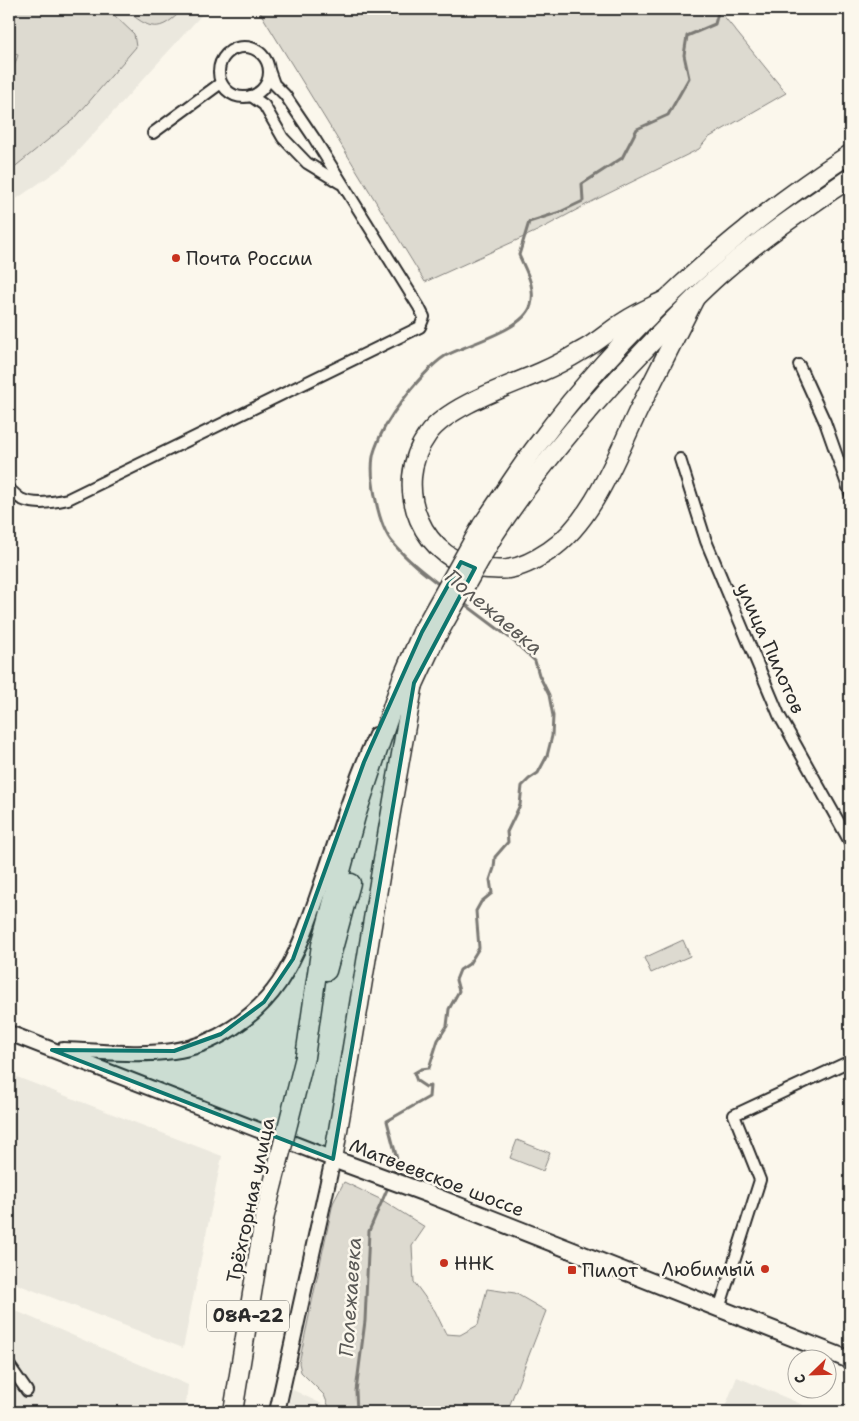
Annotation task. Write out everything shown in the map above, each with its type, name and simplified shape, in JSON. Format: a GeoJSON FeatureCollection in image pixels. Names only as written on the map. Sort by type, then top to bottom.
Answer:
{"type":"FeatureCollection","features":[{"type":"Feature","properties":{"kind":"highway"},"geometry":{"type":"LineString","coordinates":[[333,1159],[372,929],[408,680],[428,636],[538,444],[580,391],[665,300],[729,244],[823,172],[850,154]]}},
{"type":"Feature","properties":{"kind":"highway"},"geometry":{"type":"LineString","coordinates":[[488,530],[614,382],[695,298],[752,249],[850,178]]}},
{"type":"Feature","properties":{"kind":"highway"},"geometry":{"type":"LineString","coordinates":[[665,300],[625,321],[584,350],[544,371],[460,408],[441,420],[428,433],[417,452],[411,475],[412,499],[418,521],[430,538],[442,550],[451,557],[474,568],[507,570],[529,562],[550,550],[571,532],[588,509],[607,476],[695,298]]}},
{"type":"Feature","properties":{"kind":"highway","name":"Трёхгорная улица"},"geometry":{"type":"LineString","coordinates":[[233,1412],[264,1219],[305,1056],[322,945],[356,816],[408,680]]}},
{"type":"Feature","properties":{"kind":"main road"},"geometry":{"type":"LineString","coordinates":[[52,1050],[147,1053],[174,1051],[197,1046],[246,1018],[264,1002],[279,983],[293,959],[308,922],[364,762],[408,680]]}},
{"type":"Feature","properties":{"kind":"main road","name":"Матвеевское шоссе"},"geometry":{"type":"LineString","coordinates":[[9,1033],[358,1167],[850,1360]]}},
{"type":"Feature","properties":{"kind":"main road"},"geometry":{"type":"LineString","coordinates":[[277,1412],[333,1159]]}},
{"type":"Feature","properties":{"kind":"street"},"geometry":{"type":"LineString","coordinates":[[9,489],[22,499],[36,503],[68,498],[420,327],[424,318],[419,307],[345,186],[284,95],[274,84],[267,61],[262,54],[248,46],[240,46],[232,49],[221,60],[218,68],[221,84],[234,95],[242,97],[258,93],[265,86],[269,70]]}},
{"type":"Feature","properties":{"kind":"street"},"geometry":{"type":"LineString","coordinates":[[153,133],[221,84]]}},
{"type":"Feature","properties":{"kind":"street"},"geometry":{"type":"LineString","coordinates":[[251,96],[264,105],[283,138],[307,162],[345,186]]}},
{"type":"Feature","properties":{"kind":"street"},"geometry":{"type":"LineString","coordinates":[[799,365],[825,422],[850,493]]}},
{"type":"Feature","properties":{"kind":"street","name":"улица Пилотов"},"geometry":{"type":"LineString","coordinates":[[680,459],[706,542],[780,715],[850,842]]}},
{"type":"Feature","properties":{"kind":"street"},"geometry":{"type":"LineString","coordinates":[[719,1309],[760,1180],[734,1114],[850,1061]]}},
{"type":"Feature","properties":{"kind":"street"},"geometry":{"type":"LineString","coordinates":[[9,1365],[27,1391]]}},
{"type":"Feature","properties":{"kind":"highlighted area"},"geometry":{"type":"Polygon","coordinates":[[[461,562],[475,568],[414,683],[333,1159],[52,1050],[174,1051],[221,1034],[264,1002],[293,959],[364,762],[422,632],[461,562]]]}},
{"type":"Feature","properties":{"kind":"shaded area"},"geometry":{"type":"Polygon","coordinates":[[[9,9],[207,9],[64,166],[9,204],[9,9]]]}},
{"type":"Feature","properties":{"kind":"shaded area"},"geometry":{"type":"Polygon","coordinates":[[[16,9],[105,9],[134,34],[136,47],[75,118],[12,169],[9,169],[9,71],[12,72],[18,55],[9,51],[9,31],[16,9]]]}},
{"type":"Feature","properties":{"kind":"shaded area"},"geometry":{"type":"Polygon","coordinates":[[[125,9],[183,9],[161,26],[154,26],[141,21],[125,9]]]}},
{"type":"Feature","properties":{"kind":"shaded area"},"geometry":{"type":"Polygon","coordinates":[[[258,9],[718,9],[786,93],[708,138],[699,149],[537,231],[425,282],[258,9]]]}},
{"type":"Feature","properties":{"kind":"shaded area"},"geometry":{"type":"Polygon","coordinates":[[[683,940],[690,956],[651,973],[644,958],[683,940]]]}},
{"type":"Feature","properties":{"kind":"shaded area"},"geometry":{"type":"Polygon","coordinates":[[[9,1074],[222,1156],[183,1348],[9,1281],[9,1074]]]}},
{"type":"Feature","properties":{"kind":"shaded area"},"geometry":{"type":"Polygon","coordinates":[[[517,1140],[550,1153],[543,1171],[510,1158],[517,1140]]]}},
{"type":"Feature","properties":{"kind":"shaded area"},"geometry":{"type":"Polygon","coordinates":[[[344,1182],[382,1200],[425,1227],[412,1246],[414,1282],[435,1311],[446,1334],[460,1335],[478,1325],[487,1289],[515,1293],[546,1311],[507,1412],[331,1412],[324,1395],[301,1372],[299,1363],[333,1203],[344,1182]]]}},
{"type":"Feature","properties":{"kind":"shaded area"},"geometry":{"type":"Polygon","coordinates":[[[9,1308],[188,1385],[185,1412],[9,1412],[9,1308]]]}},
{"type":"Feature","properties":{"kind":"shaded area"},"geometry":{"type":"Polygon","coordinates":[[[737,1377],[803,1405],[800,1412],[723,1412],[737,1377]]]}},
{"type":"Feature","properties":{"kind":"shaded area"},"geometry":{"type":"Polygon","coordinates":[[[291,1389],[328,1407],[329,1412],[288,1412],[291,1389]]]}},
{"type":"Feature","properties":{"kind":"waterway","name":"Полежаевка"},"geometry":{"type":"LineString","coordinates":[[441,586],[398,549],[383,524],[375,498],[372,471],[375,449],[380,436],[390,417],[422,376],[434,364],[455,351],[507,329],[526,314],[531,305],[532,292],[530,279],[519,255],[529,222],[560,212],[583,201],[582,184],[622,158],[637,129],[668,115],[689,78],[684,55],[687,36],[715,24],[719,9]]}},
{"type":"Feature","properties":{"kind":"waterway","name":"Полежаевка"},"geometry":{"type":"LineString","coordinates":[[393,1175],[398,1163],[387,1121],[429,1097],[430,1086],[426,1087],[417,1081],[414,1073],[421,1069],[429,1068],[438,1040],[447,1026],[449,1009],[459,991],[456,980],[460,970],[469,964],[479,948],[476,911],[481,902],[492,893],[490,880],[495,857],[508,842],[507,832],[520,805],[522,786],[538,773],[547,756],[552,736],[553,716],[549,695],[539,675],[535,661],[510,638],[462,602]]}},
{"type":"Feature","properties":{"kind":"waterway","name":"Полежаевка"},"geometry":{"type":"LineString","coordinates":[[357,1412],[356,1391],[365,1321],[369,1231],[389,1185]]}},
{"type":"Feature","properties":{"kind":"place","name":"Почта России"},"geometry":{"type":"Point","coordinates":[176,258]}},
{"type":"Feature","properties":{"kind":"place","name":"ННК"},"geometry":{"type":"Point","coordinates":[444,1263]}},
{"type":"Feature","properties":{"kind":"place","name":"Любимый"},"geometry":{"type":"Point","coordinates":[765,1269]}},
{"type":"Feature","properties":{"kind":"place","name":"Пилот"},"geometry":{"type":"Point","coordinates":[572,1270]}}]}
